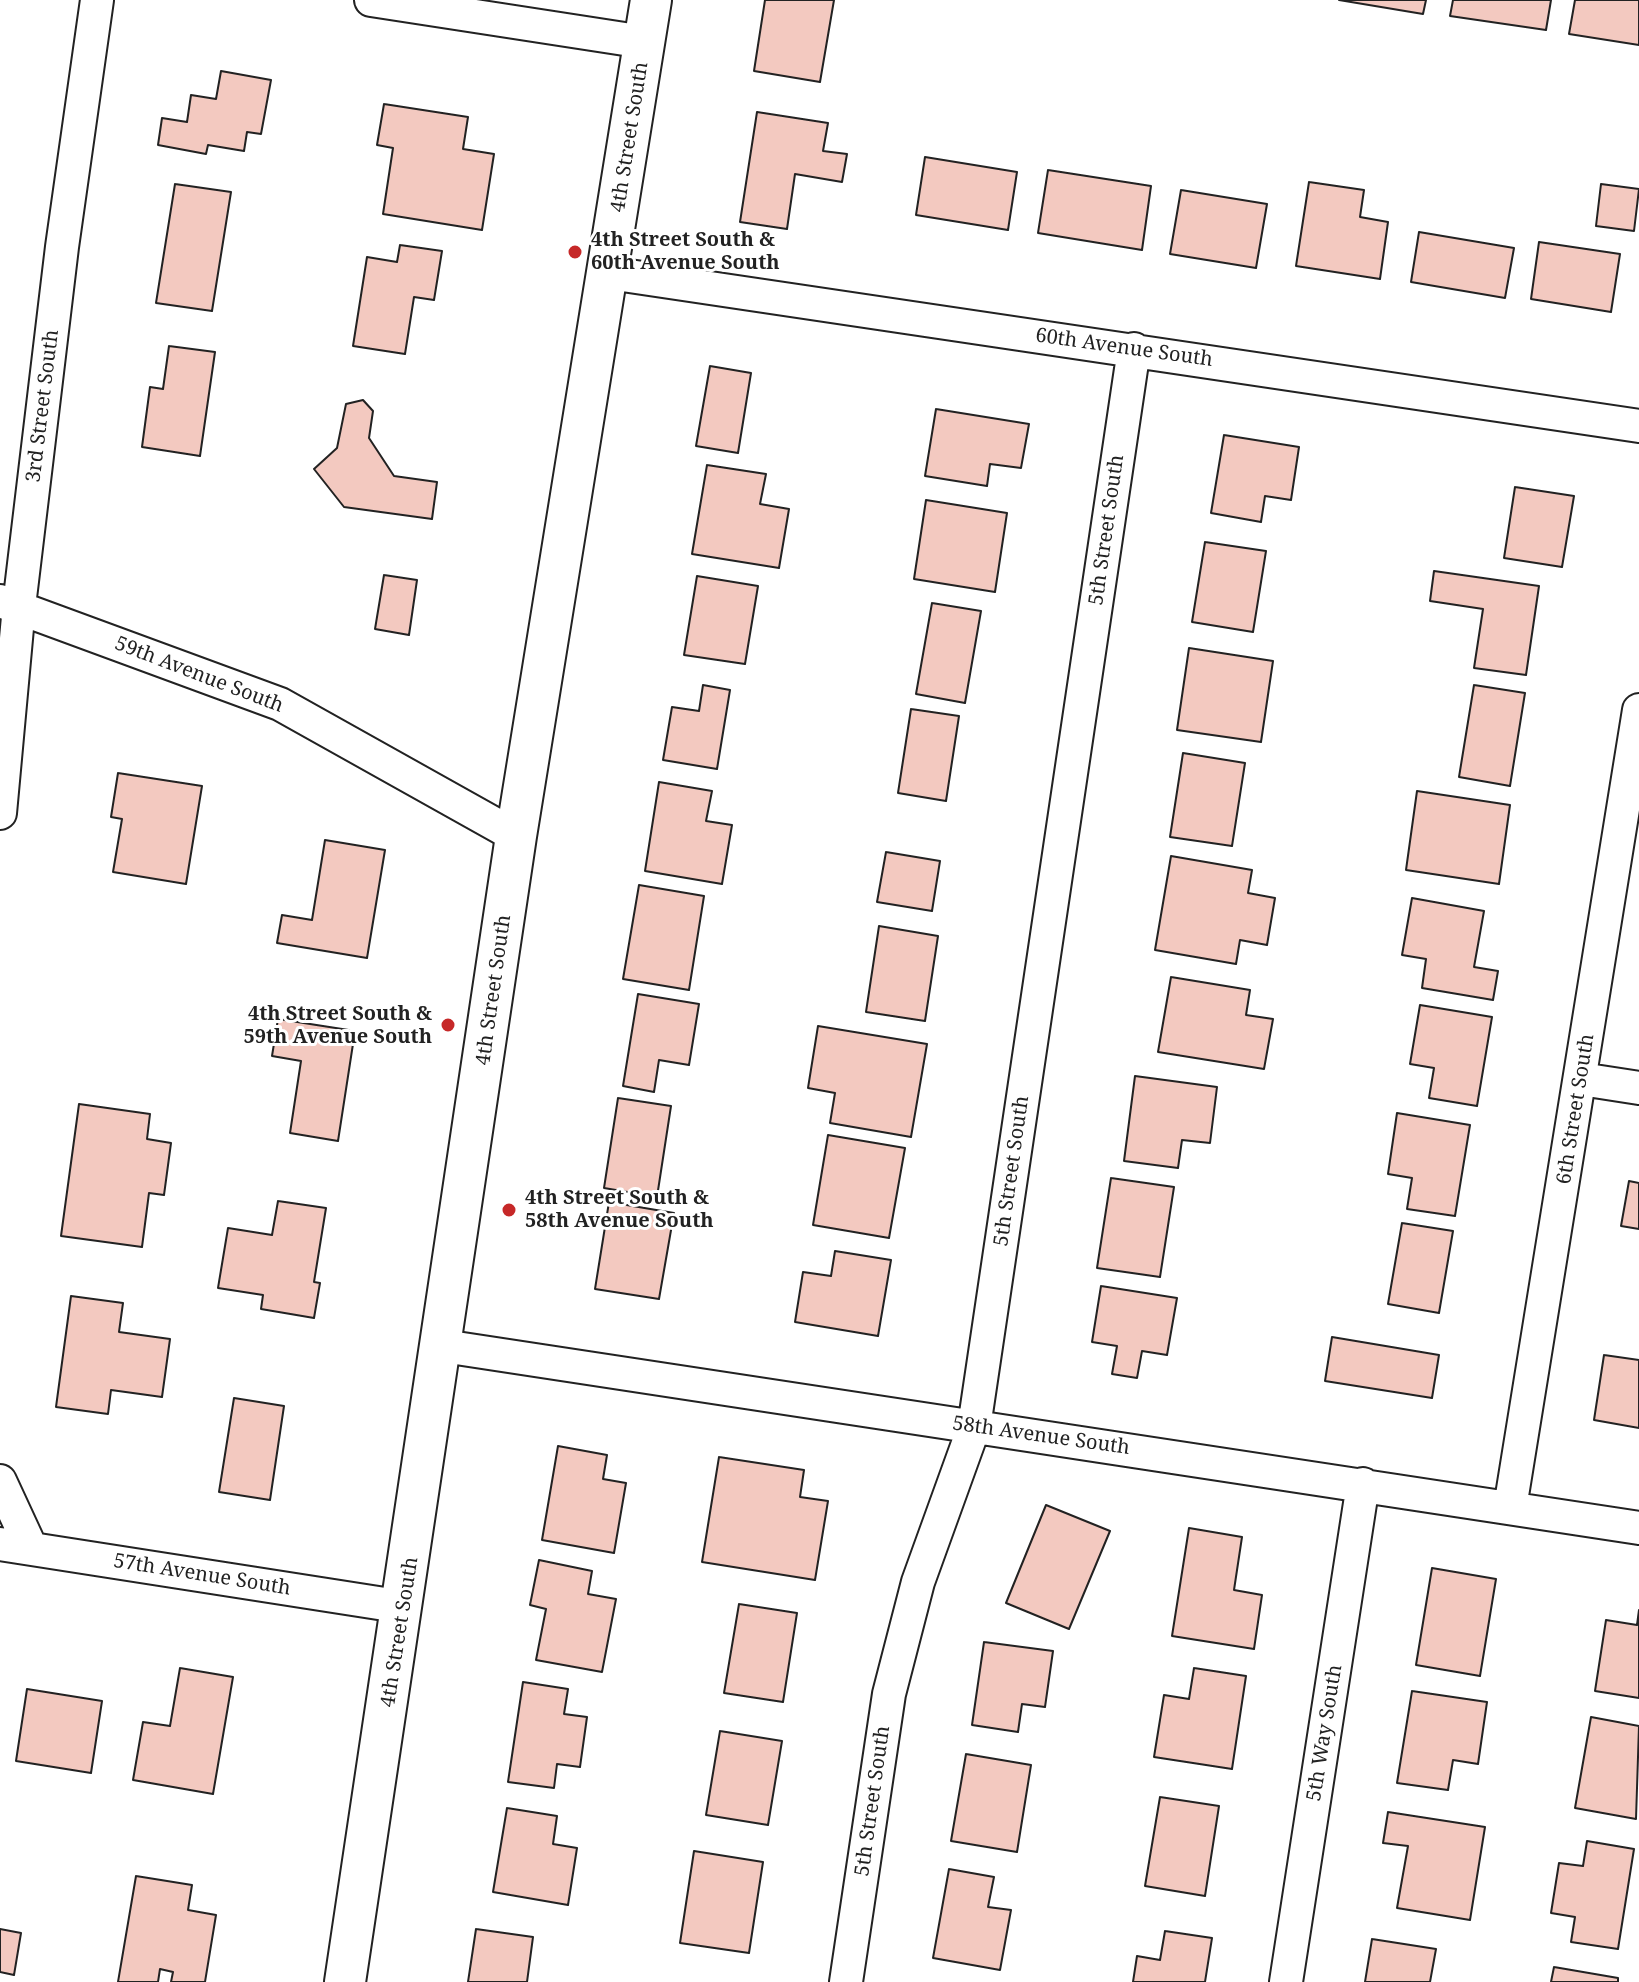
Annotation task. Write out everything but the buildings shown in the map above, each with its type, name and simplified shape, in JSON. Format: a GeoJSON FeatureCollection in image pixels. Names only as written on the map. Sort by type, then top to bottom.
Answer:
{"type":"FeatureCollection","features":[{"type":"Feature","properties":{"kind":"street","name":"3rd Street South"},"geometry":{"type":"LineString","coordinates":[[0,813],[10,604],[97,0]]}},
{"type":"Feature","properties":{"kind":"street"},"geometry":{"type":"LineString","coordinates":[[371,0],[644,42]]}},
{"type":"Feature","properties":{"kind":"street","name":"4th Street South"},"geometry":{"type":"LineString","coordinates":[[345,1982],[443,1346],[516,836],[651,0]]}},
{"type":"Feature","properties":{"kind":"street","name":"60th Avenue South"},"geometry":{"type":"LineString","coordinates":[[609,273],[1639,426]]}},
{"type":"Feature","properties":{"kind":"street","name":"5th Street South"},"geometry":{"type":"LineString","coordinates":[[846,1982],[889,1694],[918,1582],[974,1427],[1134,349]]}},
{"type":"Feature","properties":{"kind":"street","name":"59th Avenue South"},"geometry":{"type":"LineString","coordinates":[[10,604],[280,704],[516,836]]}},
{"type":"Feature","properties":{"kind":"street","name":"6th Street South"},"geometry":{"type":"LineString","coordinates":[[1510,1508],[1639,710]]}},
{"type":"Feature","properties":{"kind":"street"},"geometry":{"type":"LineString","coordinates":[[1581,1079],[1639,1088]]}},
{"type":"Feature","properties":{"kind":"street","name":"58th Avenue South"},"geometry":{"type":"LineString","coordinates":[[443,1346],[1639,1528]]}},
{"type":"Feature","properties":{"kind":"street"},"geometry":{"type":"LineString","coordinates":[[0,1481],[15,1546]]}},
{"type":"Feature","properties":{"kind":"street","name":"5th Way South"},"geometry":{"type":"LineString","coordinates":[[1286,1982],[1363,1484]]}},
{"type":"Feature","properties":{"kind":"street","name":"57th Avenue South"},"geometry":{"type":"LineString","coordinates":[[15,1546],[404,1607]]}},
{"type":"Feature","properties":{"kind":"place","name":"4th Street South & 60th Avenue South"},"geometry":{"type":"Point","coordinates":[575,252]}},
{"type":"Feature","properties":{"kind":"place","name":"4th Street South & 59th Avenue South"},"geometry":{"type":"Point","coordinates":[448,1025]}},
{"type":"Feature","properties":{"kind":"place","name":"4th Street South & 58th Avenue South"},"geometry":{"type":"Point","coordinates":[509,1210]}}]}
